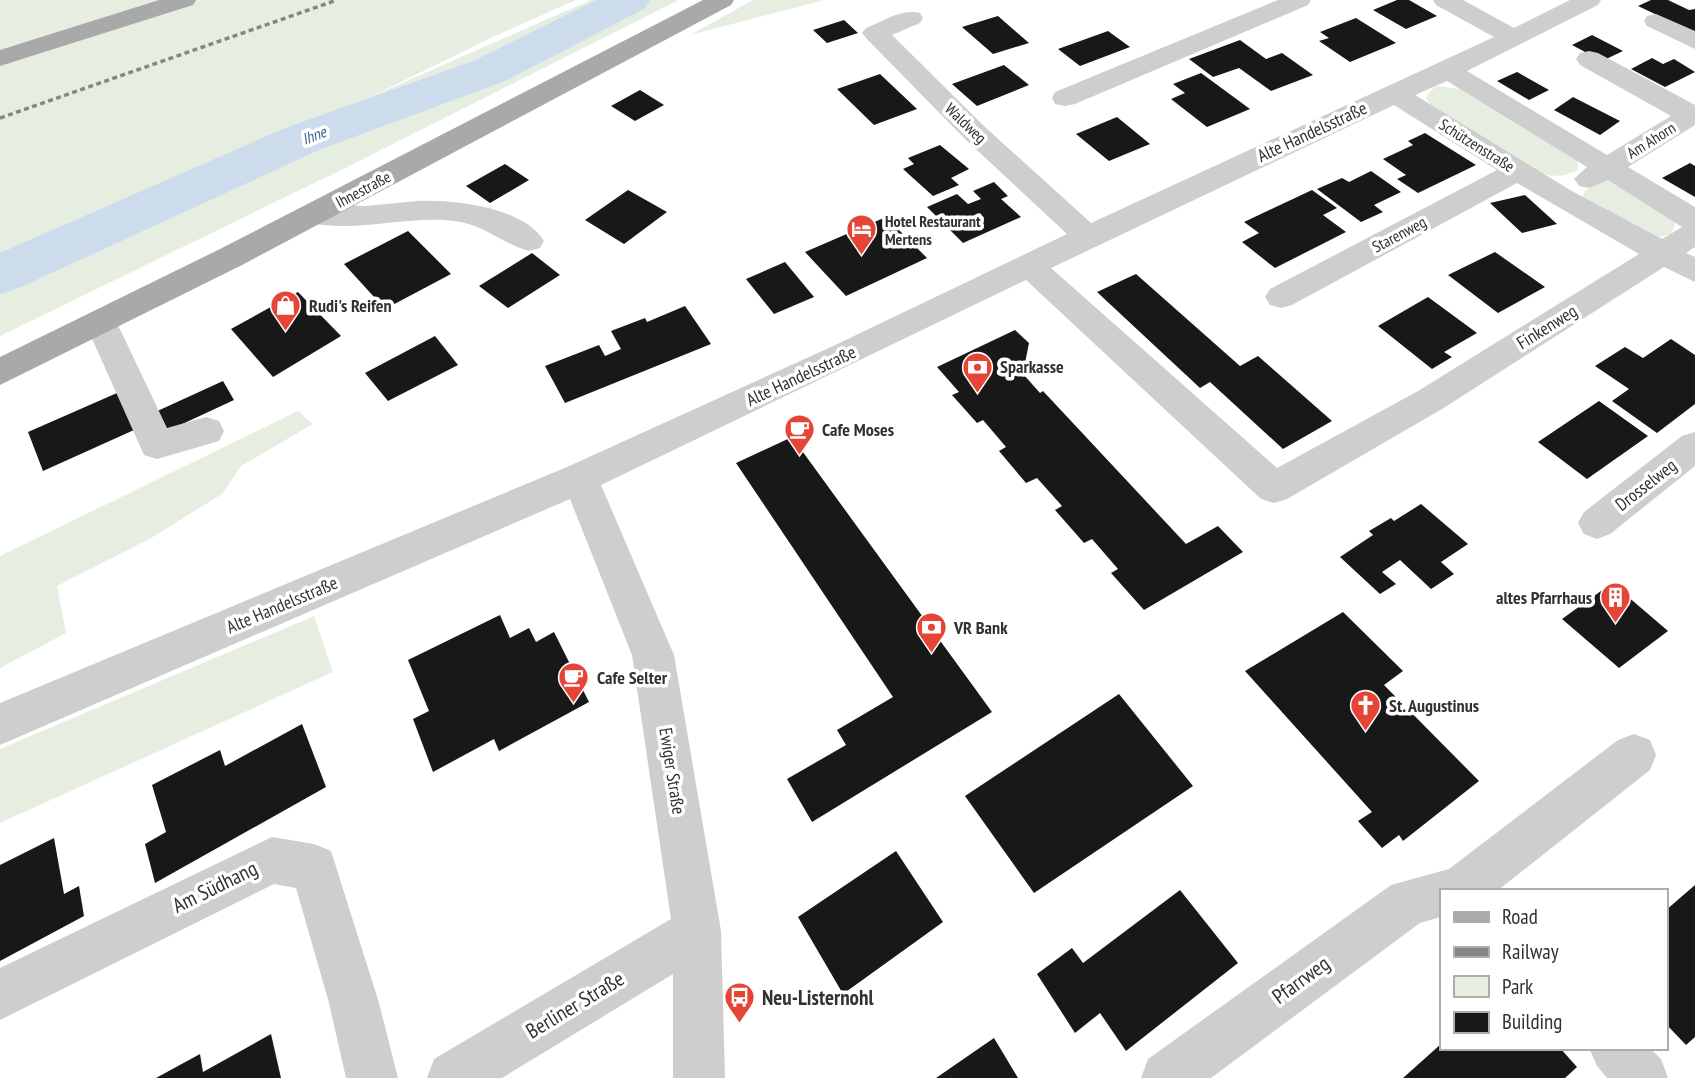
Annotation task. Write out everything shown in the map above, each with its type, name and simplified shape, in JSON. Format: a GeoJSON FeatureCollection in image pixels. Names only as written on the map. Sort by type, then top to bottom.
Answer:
{"type":"FeatureCollection","features":[{"type":"Feature","properties":{"kind":"main road"},"geometry":{"type":"LineString","coordinates":[[0,58],[184,0]]}},
{"type":"Feature","properties":{"kind":"main road","name":"Ihnestraße"},"geometry":{"type":"LineString","coordinates":[[0,372],[314,214],[722,0]]}},
{"type":"Feature","properties":{"kind":"street"},"geometry":{"type":"LineString","coordinates":[[1065,98],[1299,0]]}},
{"type":"Feature","properties":{"kind":"street"},"geometry":{"type":"LineString","coordinates":[[1445,0],[1512,37]]}},
{"type":"Feature","properties":{"kind":"street","name":"Alte Handelsstraße"},"geometry":{"type":"LineString","coordinates":[[0,724],[580,478],[1448,70],[1589,0]]}},
{"type":"Feature","properties":{"kind":"street","name":"Waldweg"},"geometry":{"type":"LineString","coordinates":[[911,18],[875,33],[975,133],[1088,237]]}},
{"type":"Feature","properties":{"kind":"street"},"geometry":{"type":"LineString","coordinates":[[1657,21],[1695,41]]}},
{"type":"Feature","properties":{"kind":"street"},"geometry":{"type":"LineString","coordinates":[[1589,59],[1693,115]]}},
{"type":"Feature","properties":{"kind":"street"},"geometry":{"type":"LineString","coordinates":[[1448,70],[1695,221]]}},
{"type":"Feature","properties":{"kind":"street","name":"Schützenstraße"},"geometry":{"type":"LineString","coordinates":[[1395,94],[1560,197],[1695,271]]}},
{"type":"Feature","properties":{"kind":"street","name":"Am Ahorn"},"geometry":{"type":"LineString","coordinates":[[1607,167],[1693,115]]}},
{"type":"Feature","properties":{"kind":"street"},"geometry":{"type":"LineString","coordinates":[[1560,197],[1607,167]]}},
{"type":"Feature","properties":{"kind":"street","name":"Starenweg"},"geometry":{"type":"LineString","coordinates":[[1280,298],[1518,171]]}},
{"type":"Feature","properties":{"kind":"street"},"geometry":{"type":"LineString","coordinates":[[314,214],[372,215],[439,208],[494,220],[529,240]]}},
{"type":"Feature","properties":{"kind":"street"},"geometry":{"type":"LineString","coordinates":[[1664,254],[1695,233]]}},
{"type":"Feature","properties":{"kind":"street","name":"Finkenweg"},"geometry":{"type":"LineString","coordinates":[[1030,266],[1274,488],[1430,400],[1664,254]]}},
{"type":"Feature","properties":{"kind":"street"},"geometry":{"type":"LineString","coordinates":[[101,323],[157,445],[206,431]]}},
{"type":"Feature","properties":{"kind":"street","name":"Drosselweg"},"geometry":{"type":"LineString","coordinates":[[1597,523],[1695,446]]}},
{"type":"Feature","properties":{"kind":"street","name":"Ewiger Straße"},"geometry":{"type":"LineString","coordinates":[[580,478],[653,654],[697,931],[699,1078]]}},
{"type":"Feature","properties":{"kind":"street","name":"Pfarrweg"},"geometry":{"type":"LineString","coordinates":[[1458,889],[1634,755]]}},
{"type":"Feature","properties":{"kind":"street","name":"Am Südhang"},"geometry":{"type":"LineString","coordinates":[[0,995],[272,860],[314,868],[355,1003],[372,1078]]}},
{"type":"Feature","properties":{"kind":"street","name":"Pfarrweg"},"geometry":{"type":"LineString","coordinates":[[1167,1078],[1408,902],[1440,895]]}},
{"type":"Feature","properties":{"kind":"street","name":"Berliner Straße"},"geometry":{"type":"LineString","coordinates":[[453,1078],[697,931]]}},
{"type":"Feature","properties":{"kind":"street"},"geometry":{"type":"LineString","coordinates":[[1617,1050],[1642,1078]]}},
{"type":"Feature","properties":{"kind":"green space"},"geometry":{"type":"Polygon","coordinates":[[[0,0],[576,0],[368,98],[591,0],[679,0],[339,171],[0,336],[0,0]]]}},
{"type":"Feature","properties":{"kind":"green space"},"geometry":{"type":"Polygon","coordinates":[[[753,0],[824,0],[690,35],[753,0]]]}},
{"type":"Feature","properties":{"kind":"green space"},"geometry":{"type":"Polygon","coordinates":[[[1437,86],[1466,90],[1578,161],[1578,170],[1556,176],[1534,171],[1432,107],[1426,98],[1437,86]]]}},
{"type":"Feature","properties":{"kind":"green space"},"geometry":{"type":"Polygon","coordinates":[[[1611,179],[1676,221],[1671,234],[1656,238],[1583,199],[1584,192],[1600,180],[1611,179]]]}},
{"type":"Feature","properties":{"kind":"green space"},"geometry":{"type":"Polygon","coordinates":[[[298,411],[313,424],[241,466],[222,494],[151,538],[57,586],[66,633],[0,668],[0,556],[298,411]]]}},
{"type":"Feature","properties":{"kind":"green space"},"geometry":{"type":"Polygon","coordinates":[[[314,616],[333,672],[0,823],[0,749],[314,616]]]}},
{"type":"Feature","properties":{"kind":"building"},"geometry":{"type":"Polygon","coordinates":[[[1397,0],[1409,0],[1437,16],[1406,29],[1373,10],[1397,0]]]}},
{"type":"Feature","properties":{"kind":"building"},"geometry":{"type":"Polygon","coordinates":[[[1651,0],[1668,0],[1689,10],[1695,9],[1695,33],[1638,6],[1651,0]]]}},
{"type":"Feature","properties":{"kind":"building"},"geometry":{"type":"Polygon","coordinates":[[[998,16],[1029,43],[993,54],[962,27],[998,16]]]}},
{"type":"Feature","properties":{"kind":"building"},"geometry":{"type":"Polygon","coordinates":[[[1356,18],[1396,43],[1350,62],[1319,41],[1329,38],[1320,32],[1356,18]]]}},
{"type":"Feature","properties":{"kind":"building"},"geometry":{"type":"Polygon","coordinates":[[[844,20],[858,33],[827,43],[813,30],[844,20]]]}},
{"type":"Feature","properties":{"kind":"building"},"geometry":{"type":"Polygon","coordinates":[[[1108,31],[1130,47],[1080,66],[1058,49],[1108,31]]]}},
{"type":"Feature","properties":{"kind":"building"},"geometry":{"type":"Polygon","coordinates":[[[1592,35],[1623,51],[1602,61],[1572,45],[1592,35]]]}},
{"type":"Feature","properties":{"kind":"building"},"geometry":{"type":"Polygon","coordinates":[[[1240,40],[1266,59],[1282,53],[1313,75],[1271,91],[1239,68],[1213,77],[1189,59],[1240,40]]]}},
{"type":"Feature","properties":{"kind":"building"},"geometry":{"type":"Polygon","coordinates":[[[1652,58],[1663,64],[1674,59],[1695,72],[1665,87],[1631,69],[1652,58]]]}},
{"type":"Feature","properties":{"kind":"building"},"geometry":{"type":"Polygon","coordinates":[[[1004,65],[1029,85],[977,106],[952,84],[1004,65]]]}},
{"type":"Feature","properties":{"kind":"building"},"geometry":{"type":"Polygon","coordinates":[[[1517,72],[1549,90],[1529,100],[1497,81],[1517,72]]]}},
{"type":"Feature","properties":{"kind":"building"},"geometry":{"type":"Polygon","coordinates":[[[1201,73],[1250,109],[1207,127],[1171,99],[1185,93],[1173,84],[1201,73]]]}},
{"type":"Feature","properties":{"kind":"building"},"geometry":{"type":"Polygon","coordinates":[[[880,74],[917,109],[874,125],[837,89],[880,74]]]}},
{"type":"Feature","properties":{"kind":"building"},"geometry":{"type":"Polygon","coordinates":[[[640,90],[664,105],[635,121],[611,106],[640,90]]]}},
{"type":"Feature","properties":{"kind":"building"},"geometry":{"type":"Polygon","coordinates":[[[1573,97],[1620,121],[1600,135],[1554,110],[1573,97]]]}},
{"type":"Feature","properties":{"kind":"building"},"geometry":{"type":"Polygon","coordinates":[[[1117,117],[1150,144],[1109,161],[1076,134],[1117,117]]]}},
{"type":"Feature","properties":{"kind":"building"},"geometry":{"type":"Polygon","coordinates":[[[1425,133],[1476,165],[1418,193],[1397,179],[1406,175],[1383,159],[1413,145],[1408,141],[1425,133]]]}},
{"type":"Feature","properties":{"kind":"building"},"geometry":{"type":"Polygon","coordinates":[[[940,145],[969,169],[951,178],[959,185],[933,196],[903,169],[914,164],[908,158],[940,145]]]}},
{"type":"Feature","properties":{"kind":"building"},"geometry":{"type":"Polygon","coordinates":[[[1690,163],[1695,166],[1695,197],[1662,178],[1690,163]]]}},
{"type":"Feature","properties":{"kind":"building"},"geometry":{"type":"Polygon","coordinates":[[[505,164],[529,180],[490,203],[466,186],[505,164]]]}},
{"type":"Feature","properties":{"kind":"building"},"geometry":{"type":"Polygon","coordinates":[[[1371,171],[1401,192],[1374,205],[1383,212],[1361,222],[1317,189],[1342,178],[1349,182],[1371,171]]]}},
{"type":"Feature","properties":{"kind":"building"},"geometry":{"type":"Polygon","coordinates":[[[994,182],[1008,196],[1001,199],[1021,217],[963,243],[927,207],[957,194],[968,204],[981,199],[973,191],[994,182]]]}},
{"type":"Feature","properties":{"kind":"building"},"geometry":{"type":"Polygon","coordinates":[[[628,190],[667,212],[624,244],[585,220],[628,190]]]}},
{"type":"Feature","properties":{"kind":"building"},"geometry":{"type":"Polygon","coordinates":[[[1312,190],[1337,208],[1323,215],[1346,232],[1275,268],[1242,242],[1259,233],[1244,222],[1312,190]]]}},
{"type":"Feature","properties":{"kind":"building"},"geometry":{"type":"Polygon","coordinates":[[[1525,195],[1557,224],[1522,233],[1490,203],[1525,195]]]}},
{"type":"Feature","properties":{"kind":"building"},"geometry":{"type":"Polygon","coordinates":[[[886,217],[927,258],[846,296],[805,252],[886,217]]]}},
{"type":"Feature","properties":{"kind":"building"},"geometry":{"type":"Polygon","coordinates":[[[408,231],[451,274],[385,309],[344,264],[408,231]]]}},
{"type":"Feature","properties":{"kind":"building"},"geometry":{"type":"Polygon","coordinates":[[[1495,252],[1545,287],[1498,313],[1448,275],[1495,252]]]}},
{"type":"Feature","properties":{"kind":"building"},"geometry":{"type":"Polygon","coordinates":[[[532,253],[560,275],[508,308],[479,286],[532,253]]]}},
{"type":"Feature","properties":{"kind":"building"},"geometry":{"type":"Polygon","coordinates":[[[785,262],[814,297],[774,314],[746,279],[785,262]]]}},
{"type":"Feature","properties":{"kind":"building"},"geometry":{"type":"Polygon","coordinates":[[[1136,274],[1240,366],[1258,356],[1332,421],[1283,449],[1210,382],[1200,388],[1097,292],[1136,274]]]}},
{"type":"Feature","properties":{"kind":"building","name":"Rudi's Reifen"},"geometry":{"type":"Polygon","coordinates":[[[298,292],[341,336],[273,377],[231,329],[298,292]]]}},
{"type":"Feature","properties":{"kind":"building"},"geometry":{"type":"Polygon","coordinates":[[[1428,297],[1477,333],[1444,352],[1452,357],[1432,369],[1378,326],[1428,297]]]}},
{"type":"Feature","properties":{"kind":"building"},"geometry":{"type":"Polygon","coordinates":[[[685,306],[711,344],[565,403],[545,366],[599,345],[605,356],[621,349],[611,331],[645,318],[647,322],[685,306]]]}},
{"type":"Feature","properties":{"kind":"building"},"geometry":{"type":"Polygon","coordinates":[[[1015,330],[1029,343],[1025,363],[1016,366],[1040,393],[1043,391],[1186,544],[1218,526],[1243,552],[1144,610],[1111,573],[1118,569],[1092,539],[1084,543],[1055,510],[1062,506],[1037,478],[1026,483],[999,451],[1006,447],[983,420],[977,423],[952,395],[959,392],[937,367],[1015,330]]]}},
{"type":"Feature","properties":{"kind":"building"},"geometry":{"type":"Polygon","coordinates":[[[435,336],[458,365],[388,401],[365,373],[435,336]]]}},
{"type":"Feature","properties":{"kind":"building"},"geometry":{"type":"Polygon","coordinates":[[[1671,339],[1695,355],[1695,404],[1657,433],[1612,401],[1629,389],[1595,366],[1625,347],[1643,358],[1671,339]]]}},
{"type":"Feature","properties":{"kind":"building"},"geometry":{"type":"Polygon","coordinates":[[[223,381],[234,400],[163,433],[153,413],[223,381]]]}},
{"type":"Feature","properties":{"kind":"building"},"geometry":{"type":"Polygon","coordinates":[[[117,393],[134,430],[43,471],[28,432],[117,393]]]}},
{"type":"Feature","properties":{"kind":"building"},"geometry":{"type":"Polygon","coordinates":[[[1599,401],[1648,436],[1587,479],[1538,442],[1599,401]]]}},
{"type":"Feature","properties":{"kind":"building"},"geometry":{"type":"Polygon","coordinates":[[[792,437],[992,712],[812,822],[787,779],[846,745],[837,730],[893,697],[736,463],[792,437]]]}},
{"type":"Feature","properties":{"kind":"building"},"geometry":{"type":"Polygon","coordinates":[[[1421,504],[1468,544],[1441,562],[1454,574],[1431,589],[1400,560],[1382,572],[1396,584],[1380,594],[1340,557],[1373,535],[1369,531],[1391,518],[1394,521],[1421,504]]]}},
{"type":"Feature","properties":{"kind":"building","name":"altes Pfarrhaus"},"geometry":{"type":"Polygon","coordinates":[[[1612,583],[1668,631],[1619,668],[1562,619],[1612,583]]]}},
{"type":"Feature","properties":{"kind":"building","name":"St. Augustinus"},"geometry":{"type":"Polygon","coordinates":[[[1343,612],[1403,671],[1384,685],[1479,781],[1403,841],[1399,835],[1382,848],[1358,821],[1372,812],[1245,671],[1343,612]]]}},
{"type":"Feature","properties":{"kind":"building"},"geometry":{"type":"Polygon","coordinates":[[[500,615],[510,638],[529,628],[536,642],[554,632],[589,702],[499,751],[494,739],[433,772],[413,719],[429,711],[408,660],[500,615]]]}},
{"type":"Feature","properties":{"kind":"building"},"geometry":{"type":"Polygon","coordinates":[[[1119,694],[1193,786],[1034,893],[965,796],[1119,694]]]}},
{"type":"Feature","properties":{"kind":"building"},"geometry":{"type":"Polygon","coordinates":[[[302,724],[326,787],[155,883],[145,844],[166,832],[152,785],[220,750],[225,766],[302,724]]]}},
{"type":"Feature","properties":{"kind":"building"},"geometry":{"type":"Polygon","coordinates":[[[54,838],[64,894],[79,886],[84,916],[0,961],[0,865],[54,838]]]}},
{"type":"Feature","properties":{"kind":"building"},"geometry":{"type":"Polygon","coordinates":[[[896,851],[943,922],[843,994],[798,917],[896,851]]]}},
{"type":"Feature","properties":{"kind":"building"},"geometry":{"type":"Polygon","coordinates":[[[1695,885],[1695,1037],[1686,1045],[1667,1025],[1667,909],[1695,885]]]}},
{"type":"Feature","properties":{"kind":"building"},"geometry":{"type":"Polygon","coordinates":[[[1180,890],[1238,963],[1126,1051],[1100,1013],[1075,1033],[1037,974],[1072,948],[1083,963],[1180,890]]]}},
{"type":"Feature","properties":{"kind":"building"},"geometry":{"type":"Polygon","coordinates":[[[271,1034],[281,1078],[156,1078],[200,1054],[203,1072],[271,1034]]]}},
{"type":"Feature","properties":{"kind":"building"},"geometry":{"type":"Polygon","coordinates":[[[994,1038],[1018,1078],[936,1078],[994,1038]]]}},
{"type":"Feature","properties":{"kind":"building"},"geometry":{"type":"Polygon","coordinates":[[[1440,1045],[1440,1050],[1562,1050],[1577,1067],[1565,1078],[1403,1078],[1440,1045]]]}},
{"type":"Feature","properties":{"kind":"waterway","name":"Ihne"},"geometry":{"type":"LineString","coordinates":[[0,275],[302,139],[489,71],[629,0]]}},
{"type":"Feature","properties":{"kind":"railway"},"geometry":{"type":"LineString","coordinates":[[0,118],[337,0]]}},
{"type":"Feature","properties":{"kind":"place","name":"Hotel Restaurant Mertens"},"geometry":{"type":"Point","coordinates":[862,257]}},
{"type":"Feature","properties":{"kind":"place","name":"Rudi's Reifen"},"geometry":{"type":"Point","coordinates":[286,333]}},
{"type":"Feature","properties":{"kind":"place","name":"Sparkasse"},"geometry":{"type":"Point","coordinates":[977,394]}},
{"type":"Feature","properties":{"kind":"place","name":"Cafe Moses"},"geometry":{"type":"Point","coordinates":[799,457]}},
{"type":"Feature","properties":{"kind":"place","name":"altes Pfarrhaus"},"geometry":{"type":"Point","coordinates":[1615,625]}},
{"type":"Feature","properties":{"kind":"place","name":"VR Bank"},"geometry":{"type":"Point","coordinates":[931,655]}},
{"type":"Feature","properties":{"kind":"place","name":"Cafe Selter"},"geometry":{"type":"Point","coordinates":[574,705]}},
{"type":"Feature","properties":{"kind":"place","name":"St. Augustinus"},"geometry":{"type":"Point","coordinates":[1366,733]}},
{"type":"Feature","properties":{"kind":"place","name":"Neu-Listernohl"},"geometry":{"type":"Point","coordinates":[739,1025]}}]}
